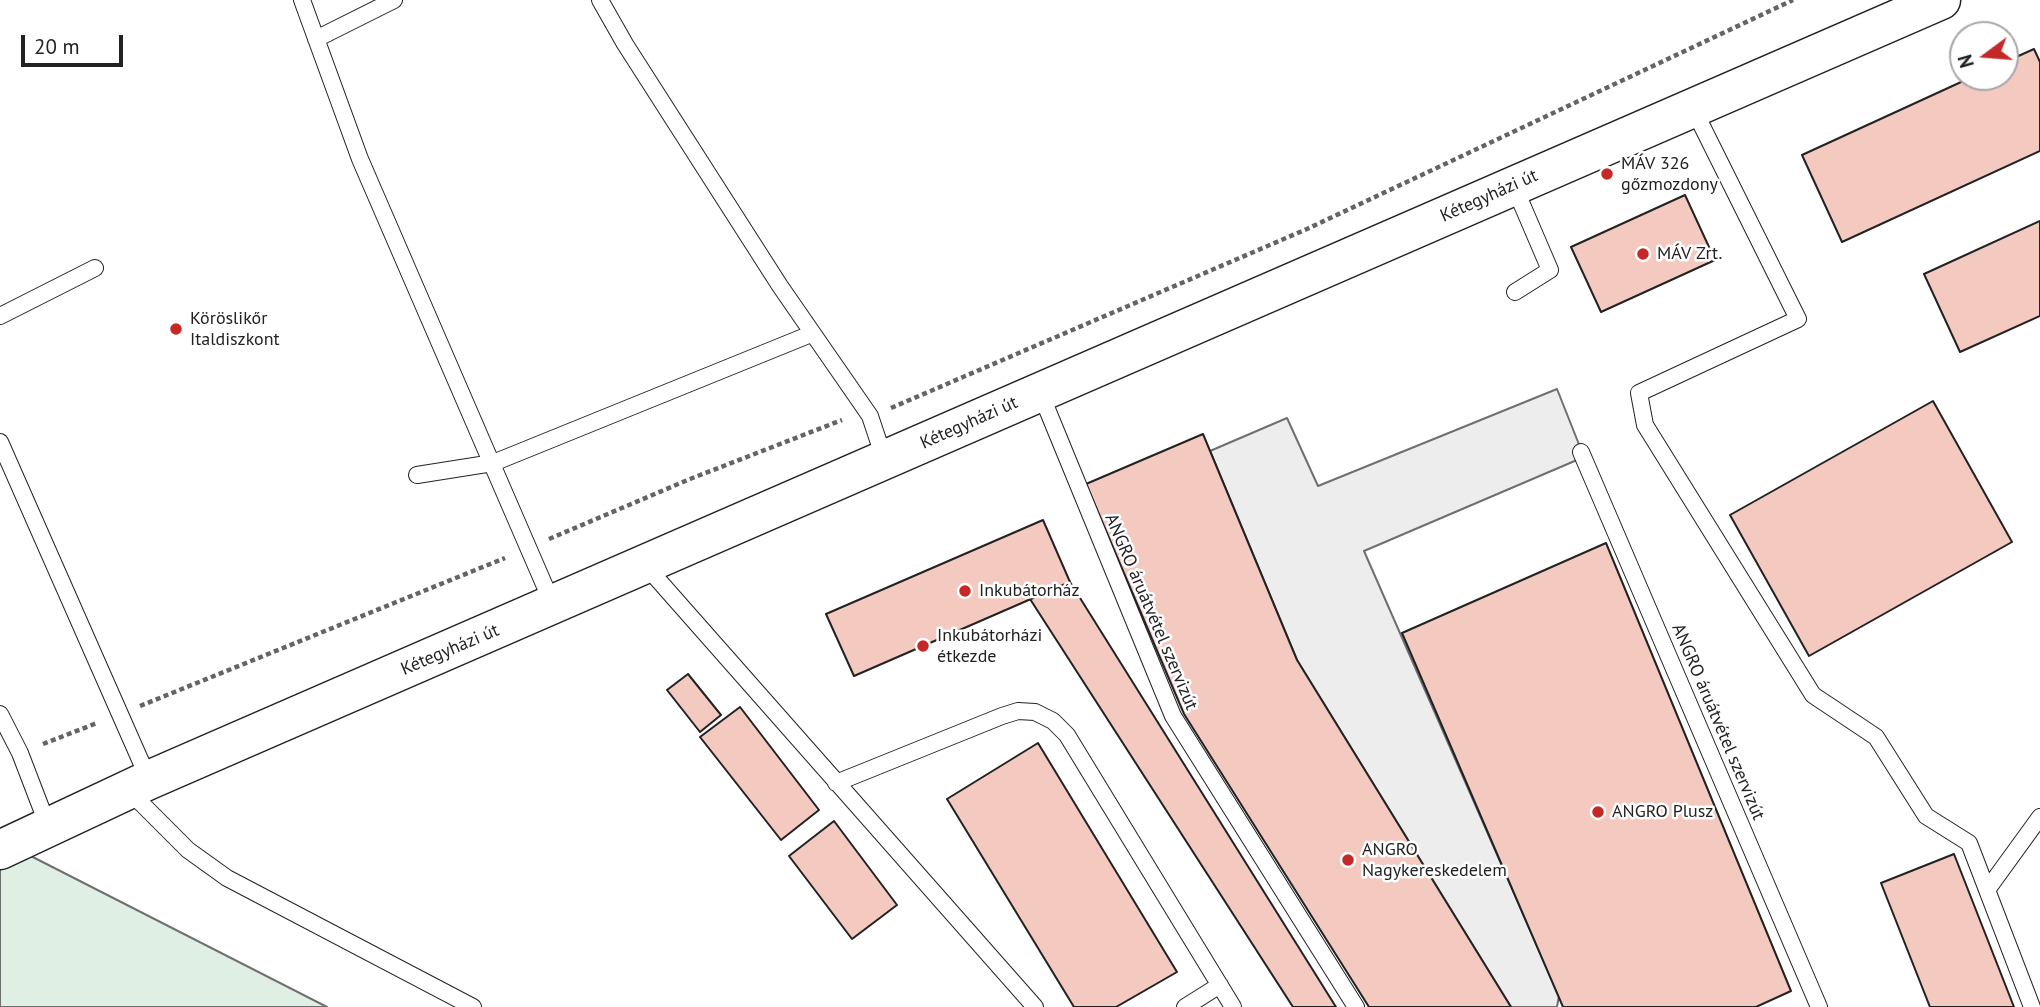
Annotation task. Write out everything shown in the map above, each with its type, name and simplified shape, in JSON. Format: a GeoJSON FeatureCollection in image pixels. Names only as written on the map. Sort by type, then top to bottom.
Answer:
{"type":"FeatureCollection","features":[{"type":"Feature","properties":{"kind":"street","name":"Kétegyházi út"},"geometry":{"type":"LineString","coordinates":[[0,850],[139,785],[1941,0]]}},
{"type":"Feature","properties":{"kind":"lane"},"geometry":{"type":"LineString","coordinates":[[302,0],[360,159],[531,547],[553,605]]}},
{"type":"Feature","properties":{"kind":"lane"},"geometry":{"type":"LineString","coordinates":[[316,39],[394,0]]}},
{"type":"Feature","properties":{"kind":"lane"},"geometry":{"type":"LineString","coordinates":[[600,0],[625,44],[811,334],[870,416],[885,461]]}},
{"type":"Feature","properties":{"kind":"lane"},"geometry":{"type":"LineString","coordinates":[[1693,108],[1798,319],[1639,393],[1645,425],[1813,695],[1876,737],[1926,816],[1969,843],[2032,1007]]}},
{"type":"Feature","properties":{"kind":"lane"},"geometry":{"type":"LineString","coordinates":[[1514,186],[1550,270],[1515,292]]}},
{"type":"Feature","properties":{"kind":"lane"},"geometry":{"type":"LineString","coordinates":[[0,316],[95,268]]}},
{"type":"Feature","properties":{"kind":"lane"},"geometry":{"type":"LineString","coordinates":[[417,475],[493,463],[811,334]]}},
{"type":"Feature","properties":{"kind":"lane","name":"ANGRO áruátvétel szervizút"},"geometry":{"type":"LineString","coordinates":[[1040,392],[1173,716],[1356,1007]]}},
{"type":"Feature","properties":{"kind":"lane"},"geometry":{"type":"LineString","coordinates":[[0,442],[121,713],[139,785],[188,850],[227,878],[473,1007]]}},
{"type":"Feature","properties":{"kind":"lane","name":"ANGRO áruátvétel szervizút"},"geometry":{"type":"LineString","coordinates":[[1581,452],[1819,1007]]}},
{"type":"Feature","properties":{"kind":"lane"},"geometry":{"type":"LineString","coordinates":[[645,565],[1035,1007]]}},
{"type":"Feature","properties":{"kind":"lane"},"geometry":{"type":"LineString","coordinates":[[836,783],[1018,711],[1035,712],[1053,721],[1068,735],[1233,1007]]}},
{"type":"Feature","properties":{"kind":"lane"},"geometry":{"type":"LineString","coordinates":[[0,714],[20,753],[48,826]]}},
{"type":"Feature","properties":{"kind":"lane"},"geometry":{"type":"LineString","coordinates":[[1987,890],[2040,817]]}},
{"type":"Feature","properties":{"kind":"lane"},"geometry":{"type":"LineString","coordinates":[[1185,1007],[1220,985]]}},
{"type":"Feature","properties":{"kind":"path"},"geometry":{"type":"LineString","coordinates":[[20,753],[531,547],[831,422],[870,416],[1307,229],[1793,0]]}},
{"type":"Feature","properties":{"kind":"green space"},"geometry":{"type":"Polygon","coordinates":[[[21,851],[327,1007],[0,1007],[0,866],[21,851]]]}},
{"type":"Feature","properties":{"kind":"shaded area"},"geometry":{"type":"Polygon","coordinates":[[[1557,389],[1584,457],[1364,551],[1559,996],[1557,1007],[1511,1007],[1297,660],[1210,451],[1287,418],[1318,486],[1557,389]]]}},
{"type":"Feature","properties":{"kind":"building"},"geometry":{"type":"Polygon","coordinates":[[[2034,49],[2040,62],[2040,151],[1842,242],[1802,155],[1949,88],[1949,91],[2019,91],[2019,56],[2034,49]]]}},
{"type":"Feature","properties":{"kind":"building","name":"MÁV Zrt."},"geometry":{"type":"Polygon","coordinates":[[[1685,195],[1715,260],[1601,312],[1571,247],[1685,195]]]}},
{"type":"Feature","properties":{"kind":"building"},"geometry":{"type":"Polygon","coordinates":[[[2040,221],[2040,316],[1960,352],[1924,274],[2040,221]]]}},
{"type":"Feature","properties":{"kind":"building"},"geometry":{"type":"Polygon","coordinates":[[[1933,401],[2012,542],[1809,656],[1730,515],[1933,401]]]}},
{"type":"Feature","properties":{"kind":"building","name":"ANGRO Nagykereskedelem"},"geometry":{"type":"Polygon","coordinates":[[[1203,434],[1297,660],[1511,1007],[1369,1007],[1184,714],[1086,484],[1203,434]]]}},
{"type":"Feature","properties":{"kind":"building","name":"Inkubátorház"},"geometry":{"type":"Polygon","coordinates":[[[1043,520],[1070,582],[854,676],[826,614],[1043,520]]]}},
{"type":"Feature","properties":{"kind":"building","name":"ANGRO Plusz"},"geometry":{"type":"Polygon","coordinates":[[[1606,543],[1791,991],[1756,1007],[1563,1007],[1402,633],[1606,543]]]}},
{"type":"Feature","properties":{"kind":"building"},"geometry":{"type":"Polygon","coordinates":[[[1070,582],[1336,1007],[1293,1007],[1030,599],[1070,582]]]}},
{"type":"Feature","properties":{"kind":"building"},"geometry":{"type":"Polygon","coordinates":[[[688,674],[721,715],[700,732],[667,690],[688,674]]]}},
{"type":"Feature","properties":{"kind":"building"},"geometry":{"type":"Polygon","coordinates":[[[740,707],[819,810],[781,840],[700,737],[740,707]]]}},
{"type":"Feature","properties":{"kind":"building"},"geometry":{"type":"Polygon","coordinates":[[[1038,743],[1177,972],[1116,1007],[1074,1007],[947,799],[1038,743]]]}},
{"type":"Feature","properties":{"kind":"building"},"geometry":{"type":"Polygon","coordinates":[[[834,821],[897,905],[852,939],[789,856],[834,821]]]}},
{"type":"Feature","properties":{"kind":"building"},"geometry":{"type":"Polygon","coordinates":[[[1954,854],[2014,1007],[1930,1007],[1881,883],[1954,854]]]}},
{"type":"Feature","properties":{"kind":"place","name":"MÁV 326 gőzmozdony"},"geometry":{"type":"Point","coordinates":[1607,174]}},
{"type":"Feature","properties":{"kind":"place","name":"MÁV Zrt."},"geometry":{"type":"Point","coordinates":[1643,254]}},
{"type":"Feature","properties":{"kind":"place","name":"Köröslikőr Italdiszkont"},"geometry":{"type":"Point","coordinates":[176,329]}},
{"type":"Feature","properties":{"kind":"place","name":"Inkubátorház"},"geometry":{"type":"Point","coordinates":[965,591]}},
{"type":"Feature","properties":{"kind":"place","name":"Inkubátorházi étkezde"},"geometry":{"type":"Point","coordinates":[923,646]}},
{"type":"Feature","properties":{"kind":"place","name":"ANGRO Plusz"},"geometry":{"type":"Point","coordinates":[1598,812]}},
{"type":"Feature","properties":{"kind":"place","name":"ANGRO Nagykereskedelem"},"geometry":{"type":"Point","coordinates":[1348,860]}}]}
